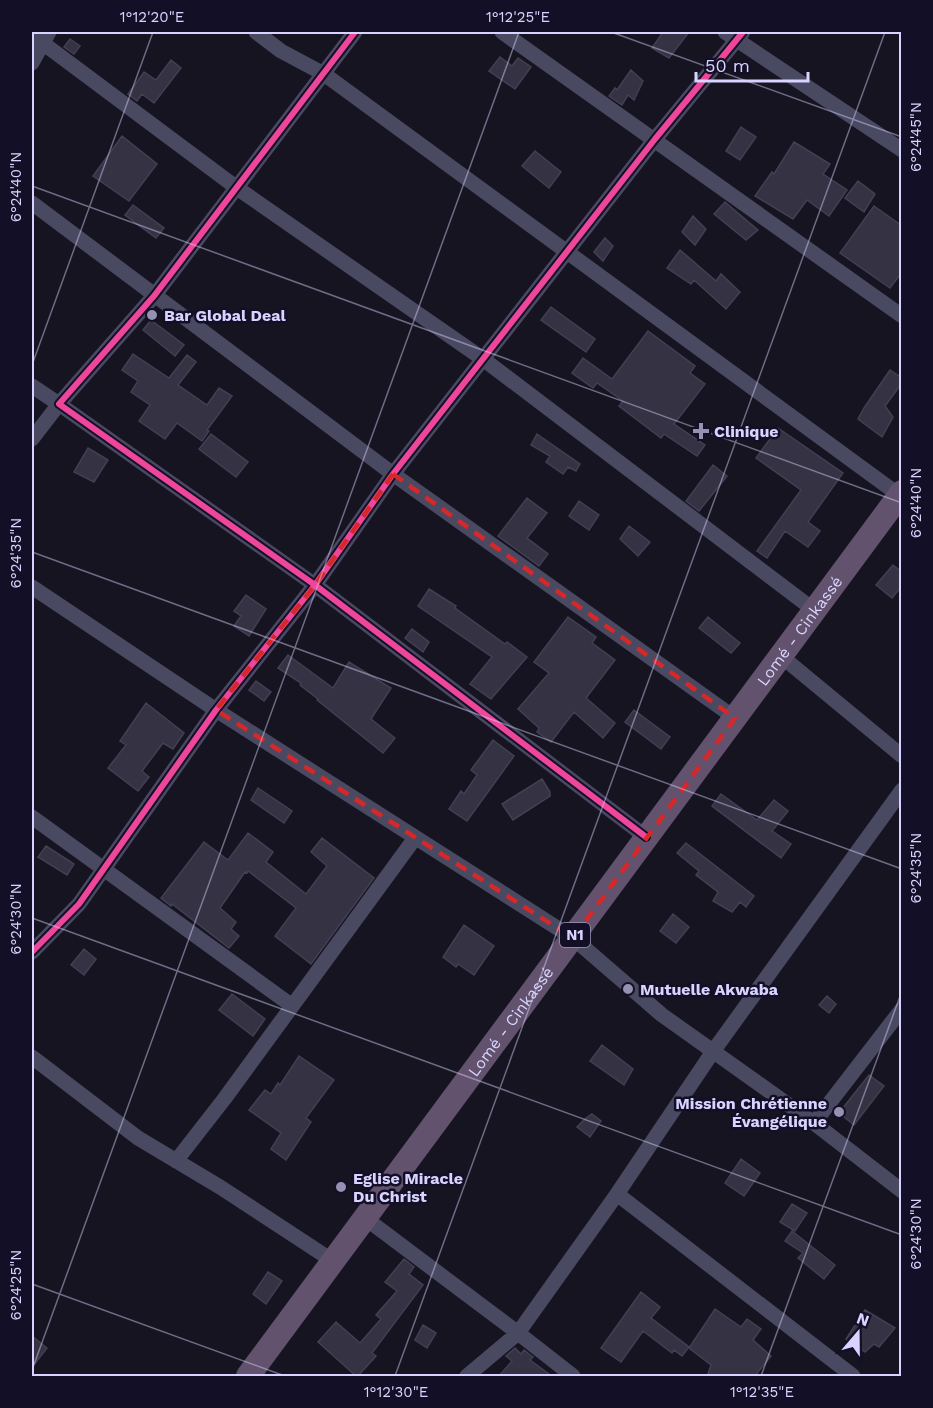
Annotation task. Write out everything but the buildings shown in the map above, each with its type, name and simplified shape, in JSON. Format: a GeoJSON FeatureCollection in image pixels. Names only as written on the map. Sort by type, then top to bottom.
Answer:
{"type":"FeatureCollection","features":[{"type":"Feature","properties":{"kind":"highway","name":"Lomé - Cinkassé"},"geometry":{"type":"LineString","coordinates":[[252,1375],[900,493]]}},
{"type":"Feature","properties":{"kind":"street"},"geometry":{"type":"LineString","coordinates":[[256,32],[281,51],[324,74],[566,253],[900,493]]}},
{"type":"Feature","properties":{"kind":"street"},"geometry":{"type":"LineString","coordinates":[[32,439],[59,404],[154,296],[356,32]]}},
{"type":"Feature","properties":{"kind":"street"},"geometry":{"type":"LineString","coordinates":[[502,32],[902,316]]}},
{"type":"Feature","properties":{"kind":"street"},"geometry":{"type":"LineString","coordinates":[[32,952],[80,904],[216,710],[315,585],[393,474],[735,34],[902,150]]}},
{"type":"Feature","properties":{"kind":"street"},"geometry":{"type":"LineString","coordinates":[[32,63],[40,36],[237,188],[483,359],[814,610]]}},
{"type":"Feature","properties":{"kind":"street"},"geometry":{"type":"LineString","coordinates":[[32,203],[393,474],[735,718]]}},
{"type":"Feature","properties":{"kind":"street"},"geometry":{"type":"LineString","coordinates":[[32,386],[315,585],[646,837]]}},
{"type":"Feature","properties":{"kind":"street"},"geometry":{"type":"LineString","coordinates":[[32,588],[216,710],[573,938],[662,1015],[814,1123],[902,1191]]}},
{"type":"Feature","properties":{"kind":"street"},"geometry":{"type":"LineString","coordinates":[[781,656],[902,756]]}},
{"type":"Feature","properties":{"kind":"street"},"geometry":{"type":"LineString","coordinates":[[467,1377],[518,1333],[617,1194],[714,1050],[902,790]]}},
{"type":"Feature","properties":{"kind":"street"},"geometry":{"type":"LineString","coordinates":[[32,817],[291,1005]]}},
{"type":"Feature","properties":{"kind":"street"},"geometry":{"type":"LineString","coordinates":[[176,1161],[225,1098],[415,838]]}},
{"type":"Feature","properties":{"kind":"street"},"geometry":{"type":"LineString","coordinates":[[814,1123],[902,1009]]}},
{"type":"Feature","properties":{"kind":"street"},"geometry":{"type":"LineString","coordinates":[[32,1057],[138,1138],[220,1187],[333,1262]]}},
{"type":"Feature","properties":{"kind":"street"},"geometry":{"type":"LineString","coordinates":[[617,1194],[853,1377]]}},
{"type":"Feature","properties":{"kind":"street"},"geometry":{"type":"LineString","coordinates":[[366,1218],[573,1377]]}},
{"type":"Feature","properties":{"kind":"highlighted area"},"geometry":{"type":"Polygon","coordinates":[[[393,474],[735,718],[573,938],[216,710],[315,585],[393,474]]]}},
{"type":"Feature","properties":{"kind":"cycle path"},"geometry":{"type":"LineString","coordinates":[[355,32],[154,296],[59,404],[315,585],[646,837]]}},
{"type":"Feature","properties":{"kind":"cycle path"},"geometry":{"type":"LineString","coordinates":[[32,952],[79,904],[216,710],[315,585],[393,474],[655,139],[743,32]]}},
{"type":"Feature","properties":{"kind":"place","name":"Bar Global Deal"},"geometry":{"type":"Point","coordinates":[152,315]}},
{"type":"Feature","properties":{"kind":"place","name":"Clinique"},"geometry":{"type":"Point","coordinates":[701,431]}},
{"type":"Feature","properties":{"kind":"place","name":"Mutuelle Akwaba"},"geometry":{"type":"Point","coordinates":[628,989]}},
{"type":"Feature","properties":{"kind":"place","name":"Mission Chrétienne Évangélique"},"geometry":{"type":"Point","coordinates":[839,1112]}},
{"type":"Feature","properties":{"kind":"place","name":"Eglise Miracle Du Christ"},"geometry":{"type":"Point","coordinates":[341,1187]}}]}
